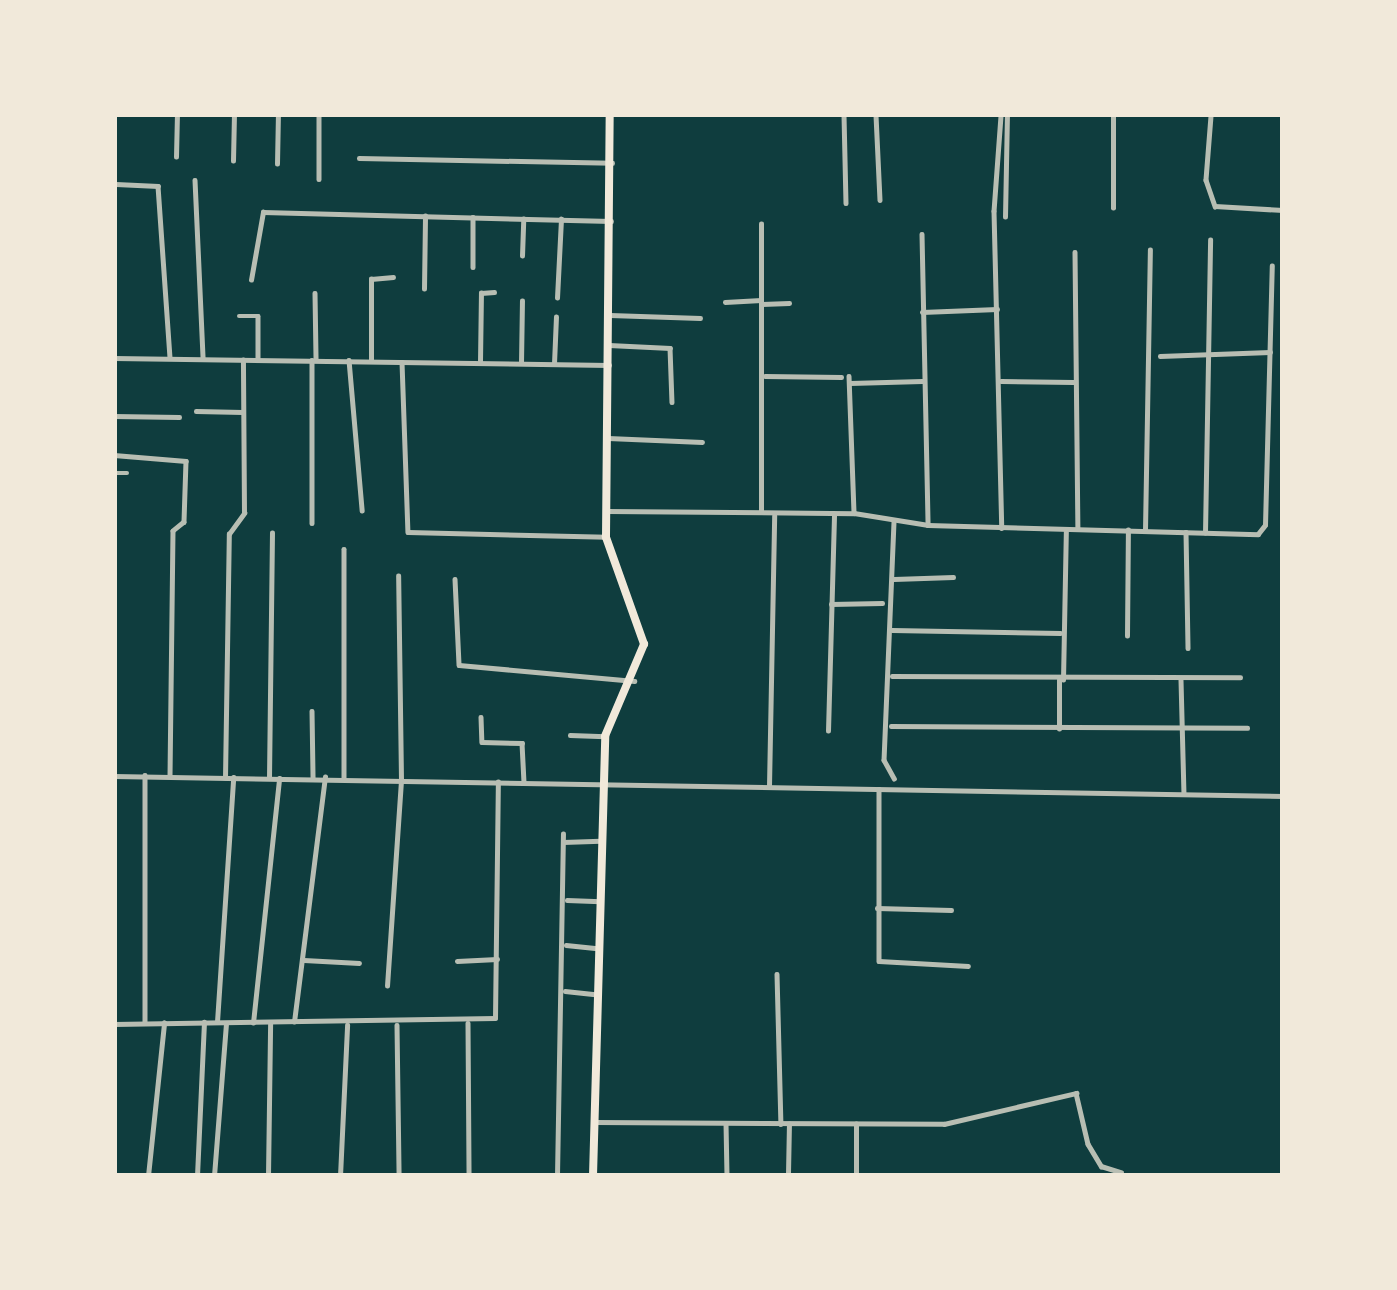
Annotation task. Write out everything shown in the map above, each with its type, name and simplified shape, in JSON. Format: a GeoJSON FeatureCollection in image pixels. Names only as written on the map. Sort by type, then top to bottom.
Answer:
{"type":"FeatureCollection","features":[{"type":"Feature","properties":{"kind":"main road"},"geometry":{"type":"LineString","coordinates":[[593,1176],[605,736],[634,681],[641,624],[605,537],[610,114]]}},
{"type":"Feature","properties":{"kind":"street"},"geometry":{"type":"LineString","coordinates":[[176,157],[177,114]]}},
{"type":"Feature","properties":{"kind":"street"},"geometry":{"type":"LineString","coordinates":[[232,160],[234,114]]}},
{"type":"Feature","properties":{"kind":"street"},"geometry":{"type":"LineString","coordinates":[[277,164],[278,114]]}},
{"type":"Feature","properties":{"kind":"street"},"geometry":{"type":"LineString","coordinates":[[319,114],[320,178]]}},
{"type":"Feature","properties":{"kind":"street"},"geometry":{"type":"LineString","coordinates":[[815,114],[1210,115],[1206,180],[1215,206],[1283,210]]}},
{"type":"Feature","properties":{"kind":"street"},"geometry":{"type":"LineString","coordinates":[[844,115],[846,203]]}},
{"type":"Feature","properties":{"kind":"street"},"geometry":{"type":"LineString","coordinates":[[874,115],[880,200]]}},
{"type":"Feature","properties":{"kind":"street"},"geometry":{"type":"LineString","coordinates":[[1004,116],[1005,217]]}},
{"type":"Feature","properties":{"kind":"street"},"geometry":{"type":"LineString","coordinates":[[1002,528],[997,309],[1004,116]]}},
{"type":"Feature","properties":{"kind":"street"},"geometry":{"type":"LineString","coordinates":[[1113,117],[1113,208]]}},
{"type":"Feature","properties":{"kind":"street"},"geometry":{"type":"LineString","coordinates":[[359,158],[611,163]]}},
{"type":"Feature","properties":{"kind":"street"},"geometry":{"type":"LineString","coordinates":[[195,181],[203,358]]}},
{"type":"Feature","properties":{"kind":"street"},"geometry":{"type":"LineString","coordinates":[[116,184],[158,186],[170,358]]}},
{"type":"Feature","properties":{"kind":"street"},"geometry":{"type":"LineString","coordinates":[[251,280],[263,212],[611,220]]}},
{"type":"Feature","properties":{"kind":"street"},"geometry":{"type":"LineString","coordinates":[[424,289],[425,216]]}},
{"type":"Feature","properties":{"kind":"street"},"geometry":{"type":"LineString","coordinates":[[473,217],[473,267]]}},
{"type":"Feature","properties":{"kind":"street"},"geometry":{"type":"LineString","coordinates":[[522,256],[523,219]]}},
{"type":"Feature","properties":{"kind":"street"},"geometry":{"type":"LineString","coordinates":[[557,298],[561,219]]}},
{"type":"Feature","properties":{"kind":"street"},"geometry":{"type":"LineString","coordinates":[[760,514],[765,376],[761,224]]}},
{"type":"Feature","properties":{"kind":"street"},"geometry":{"type":"LineString","coordinates":[[922,233],[928,525]]}},
{"type":"Feature","properties":{"kind":"street"},"geometry":{"type":"LineString","coordinates":[[1205,533],[1204,354],[1210,239]]}},
{"type":"Feature","properties":{"kind":"street"},"geometry":{"type":"LineString","coordinates":[[1145,530],[1150,250]]}},
{"type":"Feature","properties":{"kind":"street"},"geometry":{"type":"LineString","coordinates":[[1075,252],[1078,528]]}},
{"type":"Feature","properties":{"kind":"street"},"geometry":{"type":"LineString","coordinates":[[607,511],[854,513],[928,525],[1250,536],[1265,525],[1272,266]]}},
{"type":"Feature","properties":{"kind":"street"},"geometry":{"type":"LineString","coordinates":[[371,361],[370,279],[393,278]]}},
{"type":"Feature","properties":{"kind":"street"},"geometry":{"type":"LineString","coordinates":[[479,362],[482,293],[494,292]]}},
{"type":"Feature","properties":{"kind":"street"},"geometry":{"type":"LineString","coordinates":[[312,523],[315,293]]}},
{"type":"Feature","properties":{"kind":"street"},"geometry":{"type":"LineString","coordinates":[[521,363],[522,301]]}},
{"type":"Feature","properties":{"kind":"street"},"geometry":{"type":"LineString","coordinates":[[724,302],[789,303]]}},
{"type":"Feature","properties":{"kind":"street"},"geometry":{"type":"LineString","coordinates":[[922,312],[997,309]]}},
{"type":"Feature","properties":{"kind":"street"},"geometry":{"type":"LineString","coordinates":[[610,315],[700,318]]}},
{"type":"Feature","properties":{"kind":"street"},"geometry":{"type":"LineString","coordinates":[[239,316],[258,316],[258,360]]}},
{"type":"Feature","properties":{"kind":"street"},"geometry":{"type":"LineString","coordinates":[[554,364],[556,317]]}},
{"type":"Feature","properties":{"kind":"street"},"geometry":{"type":"LineString","coordinates":[[609,345],[670,348],[672,402]]}},
{"type":"Feature","properties":{"kind":"street"},"geometry":{"type":"LineString","coordinates":[[1160,356],[1283,349]]}},
{"type":"Feature","properties":{"kind":"street"},"geometry":{"type":"LineString","coordinates":[[114,358],[608,364]]}},
{"type":"Feature","properties":{"kind":"street"},"geometry":{"type":"LineString","coordinates":[[225,778],[229,534],[244,517],[243,360]]}},
{"type":"Feature","properties":{"kind":"street"},"geometry":{"type":"LineString","coordinates":[[349,360],[362,510]]}},
{"type":"Feature","properties":{"kind":"street"},"geometry":{"type":"LineString","coordinates":[[402,362],[408,532],[605,537]]}},
{"type":"Feature","properties":{"kind":"street"},"geometry":{"type":"LineString","coordinates":[[765,376],[925,381]]}},
{"type":"Feature","properties":{"kind":"street"},"geometry":{"type":"LineString","coordinates":[[847,378],[854,513]]}},
{"type":"Feature","properties":{"kind":"street"},"geometry":{"type":"LineString","coordinates":[[1001,381],[1076,382]]}},
{"type":"Feature","properties":{"kind":"street"},"geometry":{"type":"LineString","coordinates":[[196,411],[242,412]]}},
{"type":"Feature","properties":{"kind":"street"},"geometry":{"type":"LineString","coordinates":[[114,416],[179,417]]}},
{"type":"Feature","properties":{"kind":"street"},"geometry":{"type":"LineString","coordinates":[[608,438],[702,442]]}},
{"type":"Feature","properties":{"kind":"street"},"geometry":{"type":"LineString","coordinates":[[114,455],[186,461],[184,522],[173,531],[170,776]]}},
{"type":"Feature","properties":{"kind":"street"},"geometry":{"type":"LineString","coordinates":[[114,473],[127,473]]}},
{"type":"Feature","properties":{"kind":"street"},"geometry":{"type":"LineString","coordinates":[[769,786],[774,513]]}},
{"type":"Feature","properties":{"kind":"street"},"geometry":{"type":"LineString","coordinates":[[828,731],[834,513]]}},
{"type":"Feature","properties":{"kind":"street"},"geometry":{"type":"LineString","coordinates":[[894,521],[891,727],[884,760],[895,778]]}},
{"type":"Feature","properties":{"kind":"street"},"geometry":{"type":"LineString","coordinates":[[1058,729],[1066,528]]}},
{"type":"Feature","properties":{"kind":"street"},"geometry":{"type":"LineString","coordinates":[[1127,636],[1128,530]]}},
{"type":"Feature","properties":{"kind":"street"},"geometry":{"type":"LineString","coordinates":[[1186,532],[1188,648]]}},
{"type":"Feature","properties":{"kind":"street"},"geometry":{"type":"LineString","coordinates":[[269,778],[272,533]]}},
{"type":"Feature","properties":{"kind":"street"},"geometry":{"type":"LineString","coordinates":[[344,549],[344,778]]}},
{"type":"Feature","properties":{"kind":"street"},"geometry":{"type":"LineString","coordinates":[[387,986],[401,780],[398,576]]}},
{"type":"Feature","properties":{"kind":"street"},"geometry":{"type":"LineString","coordinates":[[894,579],[953,578]]}},
{"type":"Feature","properties":{"kind":"street"},"geometry":{"type":"LineString","coordinates":[[454,579],[459,665],[634,681]]}},
{"type":"Feature","properties":{"kind":"street"},"geometry":{"type":"LineString","coordinates":[[831,604],[882,603]]}},
{"type":"Feature","properties":{"kind":"street"},"geometry":{"type":"LineString","coordinates":[[892,630],[1060,633]]}},
{"type":"Feature","properties":{"kind":"street"},"geometry":{"type":"LineString","coordinates":[[892,676],[1240,677]]}},
{"type":"Feature","properties":{"kind":"street"},"geometry":{"type":"LineString","coordinates":[[1181,677],[1184,794]]}},
{"type":"Feature","properties":{"kind":"street"},"geometry":{"type":"LineString","coordinates":[[313,711],[314,778]]}},
{"type":"Feature","properties":{"kind":"street"},"geometry":{"type":"LineString","coordinates":[[481,717],[482,742],[522,742],[524,783]]}},
{"type":"Feature","properties":{"kind":"street"},"geometry":{"type":"LineString","coordinates":[[891,727],[1246,728]]}},
{"type":"Feature","properties":{"kind":"street"},"geometry":{"type":"LineString","coordinates":[[570,736],[605,736]]}},
{"type":"Feature","properties":{"kind":"street"},"geometry":{"type":"LineString","coordinates":[[145,775],[145,1023]]}},
{"type":"Feature","properties":{"kind":"street"},"geometry":{"type":"LineString","coordinates":[[114,776],[1283,796]]}},
{"type":"Feature","properties":{"kind":"street"},"geometry":{"type":"LineString","coordinates":[[294,1024],[325,777]]}},
{"type":"Feature","properties":{"kind":"street"},"geometry":{"type":"LineString","coordinates":[[217,1022],[233,778]]}},
{"type":"Feature","properties":{"kind":"street"},"geometry":{"type":"LineString","coordinates":[[253,1023],[279,778]]}},
{"type":"Feature","properties":{"kind":"street"},"geometry":{"type":"LineString","coordinates":[[114,1024],[468,1023],[497,1016],[498,782]]}},
{"type":"Feature","properties":{"kind":"street"},"geometry":{"type":"LineString","coordinates":[[879,789],[880,963],[968,967]]}},
{"type":"Feature","properties":{"kind":"street"},"geometry":{"type":"LineString","coordinates":[[557,1176],[567,900],[563,838],[600,842]]}},
{"type":"Feature","properties":{"kind":"street"},"geometry":{"type":"LineString","coordinates":[[567,900],[600,902]]}},
{"type":"Feature","properties":{"kind":"street"},"geometry":{"type":"LineString","coordinates":[[877,908],[951,910]]}},
{"type":"Feature","properties":{"kind":"street"},"geometry":{"type":"LineString","coordinates":[[566,945],[599,948]]}},
{"type":"Feature","properties":{"kind":"street"},"geometry":{"type":"LineString","coordinates":[[457,961],[497,959]]}},
{"type":"Feature","properties":{"kind":"street"},"geometry":{"type":"LineString","coordinates":[[304,961],[359,963]]}},
{"type":"Feature","properties":{"kind":"street"},"geometry":{"type":"LineString","coordinates":[[777,974],[788,1174]]}},
{"type":"Feature","properties":{"kind":"street"},"geometry":{"type":"LineString","coordinates":[[565,992],[597,995]]}},
{"type":"Feature","properties":{"kind":"street"},"geometry":{"type":"LineString","coordinates":[[148,1176],[164,1022]]}},
{"type":"Feature","properties":{"kind":"street"},"geometry":{"type":"LineString","coordinates":[[197,1176],[204,1022]]}},
{"type":"Feature","properties":{"kind":"street"},"geometry":{"type":"LineString","coordinates":[[214,1176],[226,1023]]}},
{"type":"Feature","properties":{"kind":"street"},"geometry":{"type":"LineString","coordinates":[[468,1023],[469,1176]]}},
{"type":"Feature","properties":{"kind":"street"},"geometry":{"type":"LineString","coordinates":[[268,1176],[270,1024]]}},
{"type":"Feature","properties":{"kind":"street"},"geometry":{"type":"LineString","coordinates":[[397,1024],[400,1176]]}},
{"type":"Feature","properties":{"kind":"street"},"geometry":{"type":"LineString","coordinates":[[340,1176],[347,1025]]}},
{"type":"Feature","properties":{"kind":"street"},"geometry":{"type":"LineString","coordinates":[[594,1122],[944,1124],[1076,1094],[1088,1144],[1101,1166],[1120,1172]]}},
{"type":"Feature","properties":{"kind":"street"},"geometry":{"type":"LineString","coordinates":[[726,1123],[727,1176]]}},
{"type":"Feature","properties":{"kind":"street"},"geometry":{"type":"LineString","coordinates":[[856,1124],[856,1176]]}}]}
